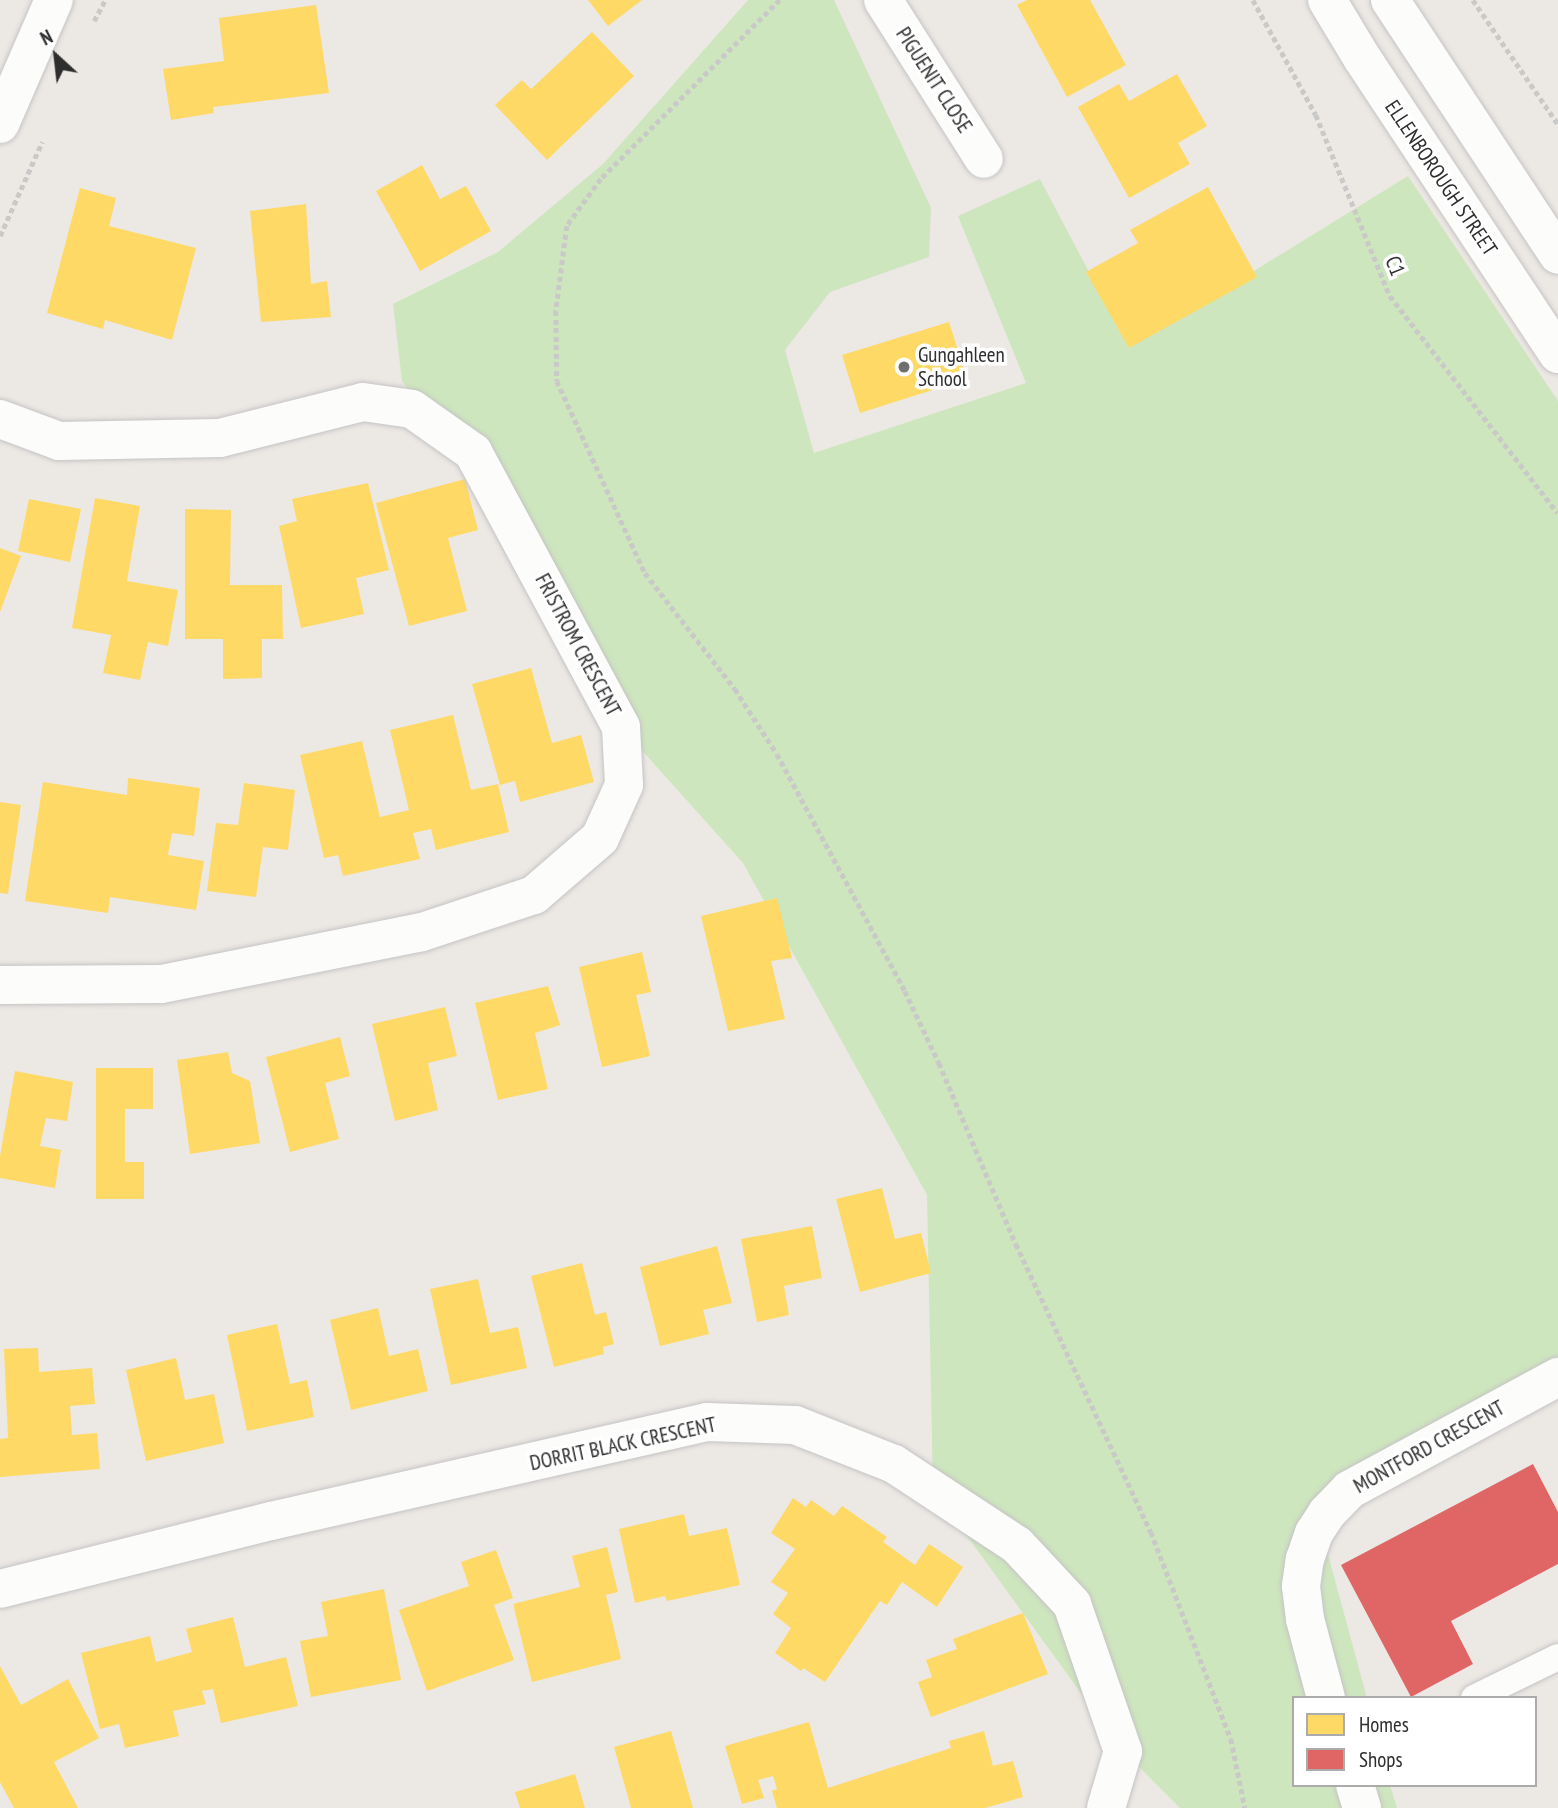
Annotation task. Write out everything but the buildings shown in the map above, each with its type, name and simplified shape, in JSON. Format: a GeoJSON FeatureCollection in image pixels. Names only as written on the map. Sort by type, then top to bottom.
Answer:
{"type":"FeatureCollection","features":[{"type":"Feature","properties":{"kind":"street"},"geometry":{"type":"LineString","coordinates":[[0,124],[54,0]]}},
{"type":"Feature","properties":{"kind":"street","name":"PIGUENIT CLOSE"},"geometry":{"type":"LineString","coordinates":[[883,0],[984,159]]}},
{"type":"Feature","properties":{"kind":"street","name":"ELLENBOROUGH STREET"},"geometry":{"type":"LineString","coordinates":[[1327,0],[1369,69],[1558,354]]}},
{"type":"Feature","properties":{"kind":"street"},"geometry":{"type":"LineString","coordinates":[[1390,0],[1558,255]]}},
{"type":"Feature","properties":{"kind":"street","name":"FRISTROM CRESCENT"},"geometry":{"type":"LineString","coordinates":[[0,419],[59,441],[219,438],[363,402],[412,409],[473,452],[621,727],[624,785],[600,838],[534,895],[422,932],[161,984],[0,985]]}},
{"type":"Feature","properties":{"kind":"street","name":"MONTFORD CRESCENT"},"geometry":{"type":"LineString","coordinates":[[1325,1696],[1305,1619],[1301,1586],[1311,1542],[1327,1513],[1349,1490],[1558,1377]]}},
{"type":"Feature","properties":{"kind":"street","name":"DORRIT BLACK CRESCENT"},"geometry":{"type":"LineString","coordinates":[[0,1589],[271,1521],[708,1422],[795,1424],[904,1470],[1017,1545],[1072,1604],[1122,1751],[1106,1808]]}},
{"type":"Feature","properties":{"kind":"street"},"geometry":{"type":"LineString","coordinates":[[1356,1787],[1362,1808]]}},
{"type":"Feature","properties":{"kind":"lane"},"geometry":{"type":"LineString","coordinates":[[1478,1696],[1558,1657]]}},
{"type":"Feature","properties":{"kind":"path"},"geometry":{"type":"LineString","coordinates":[[780,0],[600,179],[566,226],[556,311],[557,380],[645,573],[735,689],[777,754],[917,1015],[1016,1244],[1151,1532],[1231,1739],[1244,1808]]}},
{"type":"Feature","properties":{"kind":"path","name":"C1"},"geometry":{"type":"LineString","coordinates":[[1253,0],[1317,115],[1390,296],[1558,513]]}},
{"type":"Feature","properties":{"kind":"path"},"geometry":{"type":"LineString","coordinates":[[1473,0],[1558,124]]}},
{"type":"Feature","properties":{"kind":"green space"},"geometry":{"type":"Polygon","coordinates":[[[748,0],[834,0],[931,208],[929,257],[830,292],[785,350],[814,453],[1026,383],[958,216],[1040,179],[1129,348],[1408,176],[1558,401],[1558,1386],[1317,1514],[1366,1696],[1292,1696],[1292,1787],[1391,1787],[1397,1808],[1180,1808],[1123,1751],[933,1489],[927,1195],[743,863],[621,727],[527,547],[402,381],[393,304],[498,252],[603,164],[748,0]]]}},
{"type":"Feature","properties":{"kind":"place","name":"Gungahleen School"},"geometry":{"type":"Point","coordinates":[904,367]}}]}
